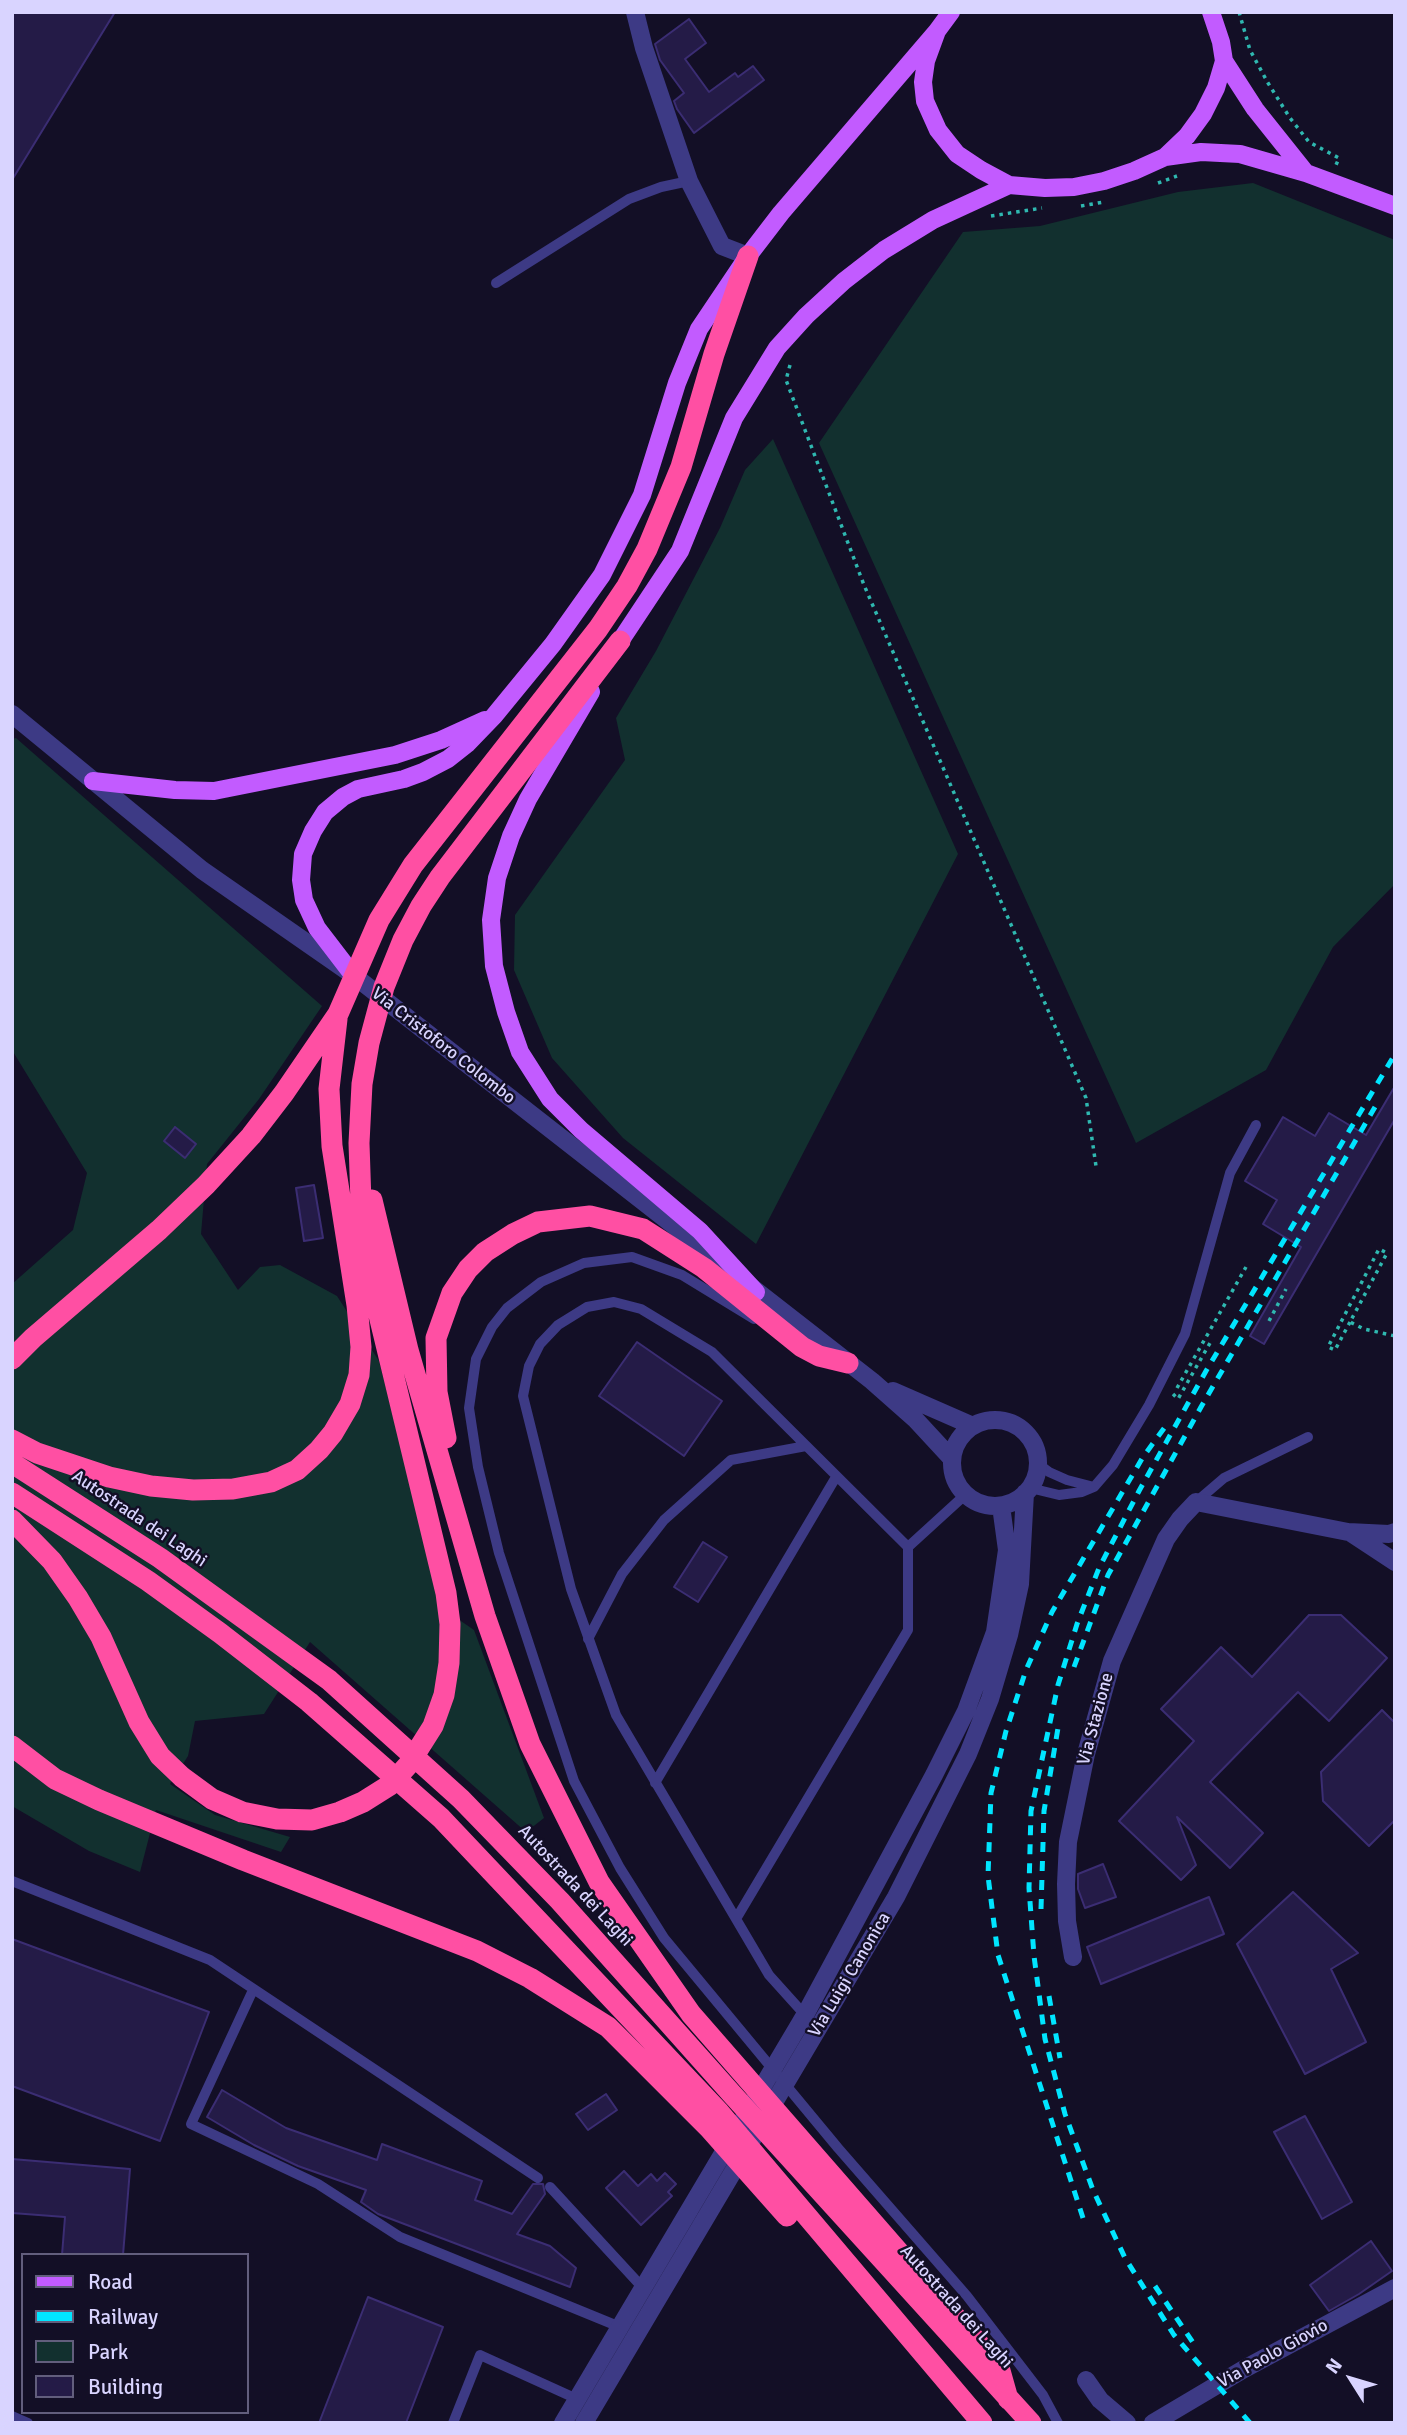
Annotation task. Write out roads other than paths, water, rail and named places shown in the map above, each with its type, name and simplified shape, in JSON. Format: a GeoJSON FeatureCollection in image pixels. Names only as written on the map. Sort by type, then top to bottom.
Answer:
{"type":"FeatureCollection","features":[{"type":"Feature","properties":{"kind":"highway"},"geometry":{"type":"LineString","coordinates":[[12,1359],[206,1185],[251,1136],[338,1014],[379,920],[413,865],[597,629],[627,586],[658,525],[681,467],[714,354],[748,256]]}},
{"type":"Feature","properties":{"kind":"highway"},"geometry":{"type":"LineString","coordinates":[[12,1520],[52,1561],[78,1598],[101,1637],[139,1722],[160,1756],[212,1799],[242,1812],[277,1819],[312,1820],[363,1802],[390,1785],[409,1764],[433,1726],[444,1695],[449,1663],[450,1624],[446,1593],[377,1307],[361,1203],[359,1143],[362,1084],[369,1043],[384,987],[403,940],[421,906],[440,877],[620,641]]}},
{"type":"Feature","properties":{"kind":"highway"},"geometry":{"type":"LineString","coordinates":[[12,1440],[57,1460],[108,1477],[151,1486],[193,1490],[233,1489],[271,1482],[297,1470],[333,1433],[350,1404],[359,1375],[361,1347],[332,1146],[329,1089],[338,1014]]}},
{"type":"Feature","properties":{"kind":"highway"},"geometry":{"type":"LineString","coordinates":[[359,1143],[408,1350],[485,1616],[530,1744],[599,1882],[691,2014],[742,2074],[814,2170]]}},
{"type":"Feature","properties":{"kind":"highway"},"geometry":{"type":"LineString","coordinates":[[485,1616],[487,1593],[450,1454],[437,1392],[436,1338],[452,1293],[468,1269],[485,1252],[538,1222],[590,1216],[643,1229],[704,1268],[802,1347],[819,1356],[848,1363]]}},
{"type":"Feature","properties":{"kind":"highway","name":"Autostrada dei Laghi"},"geometry":{"type":"LineString","coordinates":[[12,1463],[160,1558],[328,1680],[461,1800],[560,1901],[731,2093],[814,2170],[1031,2423]]}},
{"type":"Feature","properties":{"kind":"highway"},"geometry":{"type":"LineString","coordinates":[[12,1493],[148,1581],[309,1702],[441,1818],[714,2120],[929,2378],[978,2419]]}},
{"type":"Feature","properties":{"kind":"highway"},"geometry":{"type":"LineString","coordinates":[[12,1746],[55,1779],[99,1800],[243,1860],[477,1951],[530,1978],[608,2027],[714,2120]]}},
{"type":"Feature","properties":{"kind":"main road"},"geometry":{"type":"LineString","coordinates":[[353,975],[317,928],[303,900],[303,855],[313,831],[325,812],[358,789],[404,779],[448,759],[494,716],[553,644],[602,575],[642,495],[677,383],[699,329],[748,256],[789,203],[937,31],[950,12]]}},
{"type":"Feature","properties":{"kind":"main road"},"geometry":{"type":"LineString","coordinates":[[1211,12],[1224,61],[1255,109],[1306,173]]}},
{"type":"Feature","properties":{"kind":"main road"},"geometry":{"type":"LineString","coordinates":[[937,31],[926,61],[923,82],[925,102],[938,130],[957,154],[1009,185],[1045,188],[1084,185],[1134,171],[1165,157],[1201,152],[1240,155],[1306,173],[1395,206]]}},
{"type":"Feature","properties":{"kind":"main road"},"geometry":{"type":"LineString","coordinates":[[1165,157],[1187,136],[1203,114],[1216,88],[1224,61]]}},
{"type":"Feature","properties":{"kind":"main road"},"geometry":{"type":"LineString","coordinates":[[756,1292],[700,1231],[582,1130],[550,1099],[520,1052],[494,966],[491,920],[497,878],[511,836],[528,799],[620,641],[680,551],[734,418],[777,348],[806,316],[844,281],[884,250],[933,220],[1009,185]]}},
{"type":"Feature","properties":{"kind":"main road"},"geometry":{"type":"LineString","coordinates":[[93,781],[176,790],[214,791],[395,755],[441,740],[494,716]]}},
{"type":"Feature","properties":{"kind":"street"},"geometry":{"type":"LineString","coordinates":[[635,12],[644,48],[689,181],[722,246],[748,256]]}},
{"type":"Feature","properties":{"kind":"street","name":"Via Cristoforo Colombo"},"geometry":{"type":"LineString","coordinates":[[12,714],[202,870],[353,975],[872,1381],[915,1419],[952,1460]]}},
{"type":"Feature","properties":{"kind":"street","name":"Via Cristoforo Colombo"},"geometry":{"type":"LineString","coordinates":[[872,1381],[938,1413],[973,1426]]}},
{"type":"Feature","properties":{"kind":"street"},"geometry":{"type":"LineString","coordinates":[[1027,1491],[1014,1502],[1001,1506],[976,1502],[965,1495],[953,1472],[955,1447],[973,1426],[997,1420],[1020,1429],[1033,1444],[1037,1463]]}},
{"type":"Feature","properties":{"kind":"street","name":"Via Luigi Canonica"},"geometry":{"type":"LineString","coordinates":[[584,2423],[896,1897],[968,1754],[990,1699],[1009,1635],[1020,1584],[1027,1491],[1037,1472],[1037,1463]]}},
{"type":"Feature","properties":{"kind":"street"},"geometry":{"type":"LineString","coordinates":[[1196,1502],[1348,1532],[1395,1532]]}},
{"type":"Feature","properties":{"kind":"street","name":"Via Stazione"},"geometry":{"type":"LineString","coordinates":[[1073,1957],[1067,1921],[1069,1842],[1097,1708],[1112,1661],[1166,1539],[1196,1502]]}},
{"type":"Feature","properties":{"kind":"street","name":"Via Luigi Canonica"},"geometry":{"type":"LineString","coordinates":[[563,2423],[805,2015],[934,1775],[965,1711],[995,1632],[1007,1550],[1001,1506]]}},
{"type":"Feature","properties":{"kind":"street"},"geometry":{"type":"LineString","coordinates":[[1348,1532],[1395,1562]]}},
{"type":"Feature","properties":{"kind":"street","name":"Via Paolo Giovio"},"geometry":{"type":"LineString","coordinates":[[1153,2423],[1244,2369],[1395,2288]]}},
{"type":"Feature","properties":{"kind":"street"},"geometry":{"type":"LineString","coordinates":[[1086,2380],[1100,2400],[1127,2423]]}},
{"type":"Feature","properties":{"kind":"lane"},"geometry":{"type":"LineString","coordinates":[[496,284],[629,199],[689,181]]}},
{"type":"Feature","properties":{"kind":"lane"},"geometry":{"type":"LineString","coordinates":[[1027,1491],[1069,1495],[1094,1487],[1113,1465],[1149,1405],[1185,1334],[1230,1173],[1256,1125]]}},
{"type":"Feature","properties":{"kind":"lane"},"geometry":{"type":"LineString","coordinates":[[802,1347],[682,1276],[632,1257],[584,1263],[541,1282],[507,1308],[492,1327],[476,1359],[469,1408],[478,1467],[499,1553],[575,1781],[620,1868],[664,1938],[838,2148],[967,2296],[1043,2395],[1058,2423]]}},
{"type":"Feature","properties":{"kind":"lane"},"geometry":{"type":"LineString","coordinates":[[736,1919],[908,1630],[908,1547],[712,1352],[641,1309],[614,1302],[587,1307],[558,1325],[540,1343],[528,1366],[523,1396],[571,1589],[616,1716],[769,1975],[805,2015]]}},
{"type":"Feature","properties":{"kind":"lane","name":"Via Stazione"},"geometry":{"type":"LineString","coordinates":[[1196,1502],[1224,1478],[1308,1437]]}},
{"type":"Feature","properties":{"kind":"lane"},"geometry":{"type":"LineString","coordinates":[[588,1639],[622,1574],[664,1520],[731,1460],[806,1447]]}},
{"type":"Feature","properties":{"kind":"lane"},"geometry":{"type":"LineString","coordinates":[[1037,1463],[1067,1480],[1094,1487]]}},
{"type":"Feature","properties":{"kind":"lane"},"geometry":{"type":"LineString","coordinates":[[654,1783],[836,1476]]}},
{"type":"Feature","properties":{"kind":"lane"},"geometry":{"type":"LineString","coordinates":[[908,1547],[965,1495]]}},
{"type":"Feature","properties":{"kind":"lane"},"geometry":{"type":"LineString","coordinates":[[12,1881],[210,1960],[538,2178]]}},
{"type":"Feature","properties":{"kind":"lane"},"geometry":{"type":"LineString","coordinates":[[253,1990],[191,2124],[318,2184],[400,2236],[620,2327]]}},
{"type":"Feature","properties":{"kind":"lane"},"geometry":{"type":"LineString","coordinates":[[550,2187],[643,2288]]}},
{"type":"Feature","properties":{"kind":"lane"},"geometry":{"type":"LineString","coordinates":[[453,2423],[481,2355],[577,2399]]}},
{"type":"Feature","properties":{"kind":"lane"},"geometry":{"type":"LineString","coordinates":[[12,2416],[28,2423]]}},
{"type":"Feature","properties":{"kind":"railway"},"geometry":{"type":"LineString","coordinates":[[1250,2423],[1174,2335],[1125,2258],[1093,2190],[1065,2114],[1045,2039],[1034,1956],[1029,1888],[1031,1811],[1058,1685],[1077,1624],[1099,1568],[1206,1371],[1395,1054]]}},
{"type":"Feature","properties":{"kind":"railway"},"geometry":{"type":"LineString","coordinates":[[1074,1667],[1108,1575],[1201,1407],[1375,1107]]}},
{"type":"Feature","properties":{"kind":"railway"},"geometry":{"type":"LineString","coordinates":[[1083,2218],[998,1955],[988,1876],[991,1793],[1006,1731],[1026,1670],[1052,1612],[1143,1457],[1165,1427]]}},
{"type":"Feature","properties":{"kind":"railway"},"geometry":{"type":"LineString","coordinates":[[1041,1909],[1044,1811],[1058,1728]]}},
{"type":"Feature","properties":{"kind":"railway"},"geometry":{"type":"LineString","coordinates":[[1049,1996],[1060,2058]]}},
{"type":"Feature","properties":{"kind":"railway"},"geometry":{"type":"LineString","coordinates":[[1155,2286],[1196,2347]]}}]}
